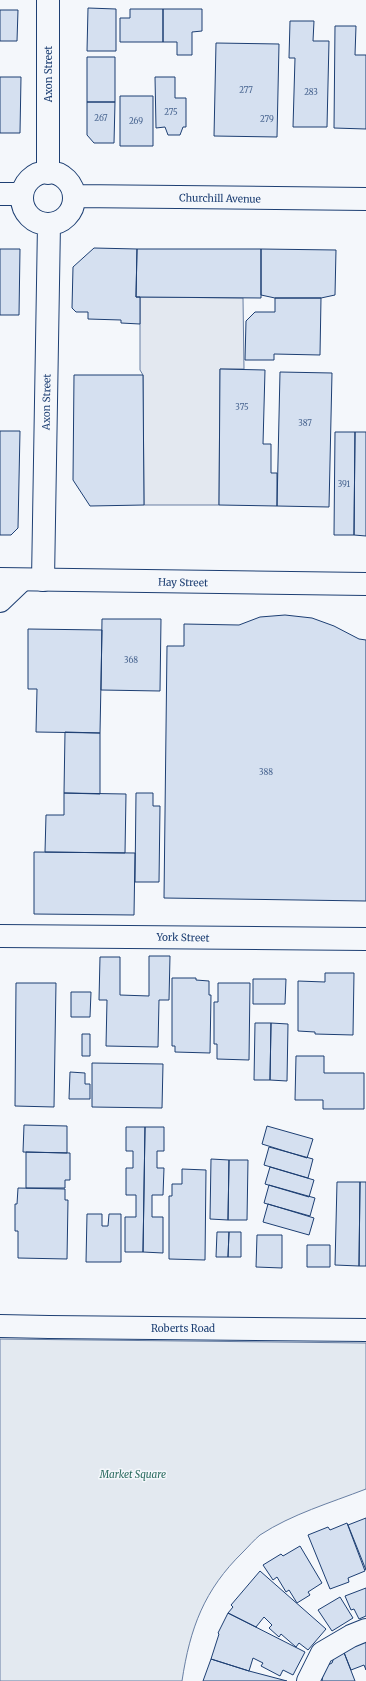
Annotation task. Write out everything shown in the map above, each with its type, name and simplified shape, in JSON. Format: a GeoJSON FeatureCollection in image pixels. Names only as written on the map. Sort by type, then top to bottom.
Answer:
{"type":"FeatureCollection","features":[{"type":"Feature","properties":{"kind":"street","name":"Axon Street"},"geometry":{"type":"LineString","coordinates":[[48,0],[48,173]]}},
{"type":"Feature","properties":{"kind":"street"},"geometry":{"type":"LineString","coordinates":[[48,173],[65,179],[74,196],[73,204],[64,219],[49,224],[41,224],[28,216],[24,209],[22,194],[28,181],[34,176],[48,173]]}},
{"type":"Feature","properties":{"kind":"street"},"geometry":{"type":"LineString","coordinates":[[0,194],[22,194]]}},
{"type":"Feature","properties":{"kind":"street","name":"Churchill Avenue"},"geometry":{"type":"LineString","coordinates":[[74,196],[366,199]]}},
{"type":"Feature","properties":{"kind":"street","name":"Axon Street"},"geometry":{"type":"LineString","coordinates":[[32,580],[49,224]]}},
{"type":"Feature","properties":{"kind":"street","name":"Hay Street"},"geometry":{"type":"LineString","coordinates":[[0,579],[366,584]]}},
{"type":"Feature","properties":{"kind":"street"},"geometry":{"type":"LineString","coordinates":[[0,601],[32,580]]}},
{"type":"Feature","properties":{"kind":"street","name":"York Street"},"geometry":{"type":"LineString","coordinates":[[0,936],[366,939]]}},
{"type":"Feature","properties":{"kind":"street","name":"Roberts Road"},"geometry":{"type":"LineString","coordinates":[[3,1322],[48,1328],[366,1330]]}},
{"type":"Feature","properties":{"kind":"street"},"geometry":{"type":"LineString","coordinates":[[308,1681],[322,1653],[351,1636],[366,1630]]}},
{"type":"Feature","properties":{"kind":"green space","name":"Market Square"},"geometry":{"type":"Polygon","coordinates":[[[0,1339],[366,1343],[366,1489],[312,1509],[285,1521],[260,1535],[251,1544],[218,1581],[201,1611],[189,1644],[182,1681],[0,1681],[0,1339]]]}},
{"type":"Feature","properties":{"kind":"shaded area"},"geometry":{"type":"Polygon","coordinates":[[[140,297],[243,298],[244,369],[220,369],[219,505],[144,505],[143,375],[140,370],[140,297]]]}},
{"type":"Feature","properties":{"kind":"building"},"geometry":{"type":"Polygon","coordinates":[[[88,8],[116,9],[116,51],[87,51],[88,8]]]}},
{"type":"Feature","properties":{"kind":"building"},"geometry":{"type":"Polygon","coordinates":[[[130,9],[163,9],[163,42],[120,42],[120,18],[130,18],[130,9]]]}},
{"type":"Feature","properties":{"kind":"building"},"geometry":{"type":"Polygon","coordinates":[[[163,9],[202,9],[202,31],[192,32],[192,55],[177,55],[177,42],[163,42],[163,9]]]}},
{"type":"Feature","properties":{"kind":"building"},"geometry":{"type":"Polygon","coordinates":[[[0,10],[18,10],[17,41],[0,41],[0,10]]]}},
{"type":"Feature","properties":{"kind":"building"},"geometry":{"type":"Polygon","coordinates":[[[290,21],[314,21],[313,41],[329,41],[327,127],[293,127],[295,58],[289,58],[290,21]]]}},
{"type":"Feature","properties":{"kind":"building"},"geometry":{"type":"Polygon","coordinates":[[[335,26],[356,26],[355,55],[366,55],[366,129],[334,128],[335,26]]]}},
{"type":"Feature","properties":{"kind":"building"},"geometry":{"type":"Polygon","coordinates":[[[216,43],[279,44],[277,137],[214,136],[216,43]]]}},
{"type":"Feature","properties":{"kind":"building"},"geometry":{"type":"Polygon","coordinates":[[[87,57],[115,57],[115,102],[87,102],[87,57]]]}},
{"type":"Feature","properties":{"kind":"building"},"geometry":{"type":"Polygon","coordinates":[[[0,77],[21,77],[20,133],[0,133],[0,77]]]}},
{"type":"Feature","properties":{"kind":"building"},"geometry":{"type":"Polygon","coordinates":[[[155,77],[175,77],[175,98],[186,98],[186,127],[183,127],[180,135],[168,135],[165,127],[156,128],[155,77]]]}},
{"type":"Feature","properties":{"kind":"building"},"geometry":{"type":"Polygon","coordinates":[[[120,96],[153,96],[153,146],[120,146],[120,96]]]}},
{"type":"Feature","properties":{"kind":"building"},"geometry":{"type":"Polygon","coordinates":[[[87,102],[115,102],[114,143],[94,143],[87,135],[87,102]]]}},
{"type":"Feature","properties":{"kind":"building"},"geometry":{"type":"Polygon","coordinates":[[[94,248],[137,249],[136,297],[140,297],[140,324],[121,323],[121,320],[88,319],[88,312],[76,312],[72,308],[73,267],[94,248]]]}},
{"type":"Feature","properties":{"kind":"building"},"geometry":{"type":"Polygon","coordinates":[[[0,249],[20,249],[19,315],[0,315],[0,249]]]}},
{"type":"Feature","properties":{"kind":"building"},"geometry":{"type":"Polygon","coordinates":[[[137,249],[261,249],[261,298],[136,297],[137,249]]]}},
{"type":"Feature","properties":{"kind":"building"},"geometry":{"type":"Polygon","coordinates":[[[261,249],[336,250],[335,295],[321,298],[275,298],[261,295],[261,249]]]}},
{"type":"Feature","properties":{"kind":"building"},"geometry":{"type":"Polygon","coordinates":[[[275,298],[321,298],[320,355],[274,354],[274,360],[245,360],[246,321],[255,312],[275,312],[275,298]]]}},
{"type":"Feature","properties":{"kind":"building"},"geometry":{"type":"Polygon","coordinates":[[[220,369],[265,370],[263,444],[271,444],[271,473],[277,473],[277,506],[219,505],[220,369]]]}},
{"type":"Feature","properties":{"kind":"building"},"geometry":{"type":"Polygon","coordinates":[[[280,372],[332,373],[329,507],[277,506],[280,372]]]}},
{"type":"Feature","properties":{"kind":"building"},"geometry":{"type":"Polygon","coordinates":[[[74,375],[143,375],[144,505],[90,506],[73,480],[74,375]]]}},
{"type":"Feature","properties":{"kind":"building"},"geometry":{"type":"Polygon","coordinates":[[[0,431],[20,431],[18,528],[11,535],[0,535],[0,431]]]}},
{"type":"Feature","properties":{"kind":"building"},"geometry":{"type":"Polygon","coordinates":[[[335,432],[355,432],[354,535],[334,535],[335,432]]]}},
{"type":"Feature","properties":{"kind":"building"},"geometry":{"type":"Polygon","coordinates":[[[355,432],[366,432],[366,536],[354,535],[355,432]]]}},
{"type":"Feature","properties":{"kind":"building"},"geometry":{"type":"Polygon","coordinates":[[[285,615],[312,618],[334,626],[359,639],[366,640],[366,901],[164,898],[167,646],[184,646],[184,624],[239,625],[260,617],[285,615]]]}},
{"type":"Feature","properties":{"kind":"building"},"geometry":{"type":"Polygon","coordinates":[[[102,619],[161,619],[160,691],[101,690],[102,619]]]}},
{"type":"Feature","properties":{"kind":"building"},"geometry":{"type":"Polygon","coordinates":[[[28,629],[102,630],[100,733],[36,732],[37,689],[28,689],[28,629]]]}},
{"type":"Feature","properties":{"kind":"building"},"geometry":{"type":"Polygon","coordinates":[[[65,732],[100,733],[100,794],[64,793],[65,732]]]}},
{"type":"Feature","properties":{"kind":"building"},"geometry":{"type":"Polygon","coordinates":[[[64,793],[126,794],[125,853],[45,852],[46,815],[64,815],[64,793]]]}},
{"type":"Feature","properties":{"kind":"building"},"geometry":{"type":"Polygon","coordinates":[[[136,793],[153,793],[153,806],[160,806],[159,882],[135,882],[136,793]]]}},
{"type":"Feature","properties":{"kind":"building"},"geometry":{"type":"Polygon","coordinates":[[[34,852],[135,853],[134,915],[34,914],[34,852]]]}},
{"type":"Feature","properties":{"kind":"building"},"geometry":{"type":"Polygon","coordinates":[[[149,956],[170,956],[169,1000],[159,1000],[158,1047],[106,1046],[107,1000],[99,1000],[100,957],[120,957],[120,995],[149,996],[149,956]]]}},
{"type":"Feature","properties":{"kind":"building"},"geometry":{"type":"Polygon","coordinates":[[[325,973],[354,973],[353,1035],[315,1034],[315,1032],[298,1031],[298,981],[325,982],[325,973]]]}},
{"type":"Feature","properties":{"kind":"building"},"geometry":{"type":"Polygon","coordinates":[[[172,978],[196,978],[196,980],[209,981],[209,995],[211,995],[210,1053],[175,1052],[175,1046],[172,1046],[172,978]]]}},
{"type":"Feature","properties":{"kind":"building"},"geometry":{"type":"Polygon","coordinates":[[[253,979],[286,979],[285,1004],[253,1004],[253,979]]]}},
{"type":"Feature","properties":{"kind":"building"},"geometry":{"type":"Polygon","coordinates":[[[16,983],[56,983],[54,1107],[15,1106],[16,983]]]}},
{"type":"Feature","properties":{"kind":"building"},"geometry":{"type":"Polygon","coordinates":[[[218,983],[250,983],[249,1060],[217,1059],[217,1044],[214,1044],[214,1002],[218,1002],[218,983]]]}},
{"type":"Feature","properties":{"kind":"building"},"geometry":{"type":"Polygon","coordinates":[[[71,992],[91,992],[90,1017],[71,1017],[71,992]]]}},
{"type":"Feature","properties":{"kind":"building"},"geometry":{"type":"Polygon","coordinates":[[[255,1023],[271,1023],[270,1080],[254,1080],[255,1023]]]}},
{"type":"Feature","properties":{"kind":"building"},"geometry":{"type":"Polygon","coordinates":[[[271,1023],[288,1024],[287,1081],[270,1080],[271,1023]]]}},
{"type":"Feature","properties":{"kind":"building"},"geometry":{"type":"Polygon","coordinates":[[[82,1034],[90,1034],[90,1056],[82,1056],[82,1034]]]}},
{"type":"Feature","properties":{"kind":"building"},"geometry":{"type":"Polygon","coordinates":[[[296,1056],[324,1056],[324,1073],[364,1073],[364,1109],[323,1109],[323,1100],[295,1100],[296,1056]]]}},
{"type":"Feature","properties":{"kind":"building"},"geometry":{"type":"Polygon","coordinates":[[[92,1063],[163,1064],[162,1108],[92,1107],[92,1063]]]}},
{"type":"Feature","properties":{"kind":"building"},"geometry":{"type":"Polygon","coordinates":[[[70,1072],[85,1073],[85,1084],[90,1084],[90,1099],[69,1099],[70,1072]]]}},
{"type":"Feature","properties":{"kind":"building"},"geometry":{"type":"Polygon","coordinates":[[[24,1125],[67,1126],[67,1153],[23,1152],[24,1125]]]}},
{"type":"Feature","properties":{"kind":"building"},"geometry":{"type":"Polygon","coordinates":[[[267,1126],[313,1139],[307,1158],[262,1144],[267,1126]]]}},
{"type":"Feature","properties":{"kind":"building"},"geometry":{"type":"Polygon","coordinates":[[[126,1127],[145,1127],[143,1252],[125,1252],[125,1217],[136,1217],[136,1195],[126,1195],[126,1168],[133,1168],[133,1151],[126,1151],[126,1127]]]}},
{"type":"Feature","properties":{"kind":"building"},"geometry":{"type":"Polygon","coordinates":[[[145,1127],[164,1127],[164,1151],[157,1151],[157,1168],[164,1168],[163,1195],[152,1195],[152,1217],[163,1217],[163,1253],[143,1252],[145,1127]]]}},
{"type":"Feature","properties":{"kind":"building"},"geometry":{"type":"Polygon","coordinates":[[[269,1147],[313,1159],[308,1178],[264,1165],[269,1147]]]}},
{"type":"Feature","properties":{"kind":"building"},"geometry":{"type":"Polygon","coordinates":[[[26,1152],[70,1153],[70,1180],[65,1180],[65,1188],[26,1188],[26,1152]]]}},
{"type":"Feature","properties":{"kind":"building"},"geometry":{"type":"Polygon","coordinates":[[[211,1159],[229,1160],[228,1220],[210,1219],[211,1159]]]}},
{"type":"Feature","properties":{"kind":"building"},"geometry":{"type":"Polygon","coordinates":[[[229,1160],[248,1160],[247,1220],[228,1220],[229,1160]]]}},
{"type":"Feature","properties":{"kind":"building"},"geometry":{"type":"Polygon","coordinates":[[[270,1167],[314,1180],[309,1197],[265,1184],[270,1167]]]}},
{"type":"Feature","properties":{"kind":"building"},"geometry":{"type":"Polygon","coordinates":[[[182,1169],[206,1170],[205,1260],[169,1259],[169,1196],[172,1196],[172,1184],[182,1184],[182,1169]]]}},
{"type":"Feature","properties":{"kind":"building"},"geometry":{"type":"Polygon","coordinates":[[[337,1182],[360,1182],[359,1266],[335,1265],[337,1182]]]}},
{"type":"Feature","properties":{"kind":"building"},"geometry":{"type":"Polygon","coordinates":[[[360,1182],[366,1182],[366,1266],[359,1266],[360,1182]]]}},
{"type":"Feature","properties":{"kind":"building"},"geometry":{"type":"Polygon","coordinates":[[[269,1185],[315,1198],[310,1216],[264,1203],[269,1185]]]}},
{"type":"Feature","properties":{"kind":"building"},"geometry":{"type":"Polygon","coordinates":[[[18,1188],[65,1189],[65,1200],[68,1200],[67,1259],[18,1258],[18,1231],[15,1231],[15,1204],[17,1204],[18,1188]]]}},
{"type":"Feature","properties":{"kind":"building"},"geometry":{"type":"Polygon","coordinates":[[[268,1204],[314,1218],[309,1235],[263,1222],[268,1204]]]}},
{"type":"Feature","properties":{"kind":"building"},"geometry":{"type":"Polygon","coordinates":[[[87,1214],[102,1214],[102,1226],[108,1226],[109,1214],[121,1214],[121,1262],[86,1262],[87,1214]]]}},
{"type":"Feature","properties":{"kind":"building"},"geometry":{"type":"Polygon","coordinates":[[[217,1232],[229,1232],[228,1257],[216,1257],[217,1232]]]}},
{"type":"Feature","properties":{"kind":"building"},"geometry":{"type":"Polygon","coordinates":[[[229,1232],[241,1232],[241,1257],[228,1257],[229,1232]]]}},
{"type":"Feature","properties":{"kind":"building"},"geometry":{"type":"Polygon","coordinates":[[[257,1235],[282,1235],[282,1268],[256,1267],[257,1235]]]}},
{"type":"Feature","properties":{"kind":"building"},"geometry":{"type":"Polygon","coordinates":[[[307,1245],[330,1245],[330,1267],[307,1267],[307,1245]]]}},
{"type":"Feature","properties":{"kind":"building"},"geometry":{"type":"Polygon","coordinates":[[[366,1518],[366,1570],[348,1525],[366,1518]]]}},
{"type":"Feature","properties":{"kind":"building"},"geometry":{"type":"Polygon","coordinates":[[[347,1523],[365,1571],[348,1578],[349,1582],[330,1589],[308,1535],[328,1527],[330,1530],[347,1523]]]}},
{"type":"Feature","properties":{"kind":"building"},"geometry":{"type":"Polygon","coordinates":[[[300,1546],[322,1583],[308,1592],[310,1595],[297,1603],[289,1590],[286,1592],[277,1577],[273,1580],[263,1565],[281,1554],[283,1556],[300,1546]]]}},
{"type":"Feature","properties":{"kind":"building"},"geometry":{"type":"Polygon","coordinates":[[[260,1571],[326,1629],[308,1650],[299,1643],[296,1647],[281,1634],[279,1637],[269,1628],[272,1625],[264,1617],[256,1627],[228,1613],[233,1607],[231,1605],[260,1571]]]}},
{"type":"Feature","properties":{"kind":"building"},"geometry":{"type":"Polygon","coordinates":[[[366,1588],[366,1616],[359,1619],[354,1609],[351,1610],[345,1596],[366,1588]]]}},
{"type":"Feature","properties":{"kind":"building"},"geometry":{"type":"Polygon","coordinates":[[[340,1597],[353,1618],[332,1631],[318,1610],[340,1597]]]}},
{"type":"Feature","properties":{"kind":"building"},"geometry":{"type":"Polygon","coordinates":[[[228,1613],[305,1652],[293,1675],[283,1670],[280,1676],[261,1666],[263,1663],[253,1658],[249,1671],[211,1659],[219,1634],[218,1633],[228,1613]]]}},
{"type":"Feature","properties":{"kind":"building"},"geometry":{"type":"Polygon","coordinates":[[[366,1641],[366,1670],[364,1665],[351,1670],[343,1650],[366,1641]]]}},
{"type":"Feature","properties":{"kind":"building"},"geometry":{"type":"Polygon","coordinates":[[[343,1650],[355,1681],[322,1681],[324,1667],[332,1663],[336,1652],[343,1650]]]}},
{"type":"Feature","properties":{"kind":"building"},"geometry":{"type":"Polygon","coordinates":[[[211,1659],[249,1671],[287,1681],[203,1681],[211,1659]]]}}]}
